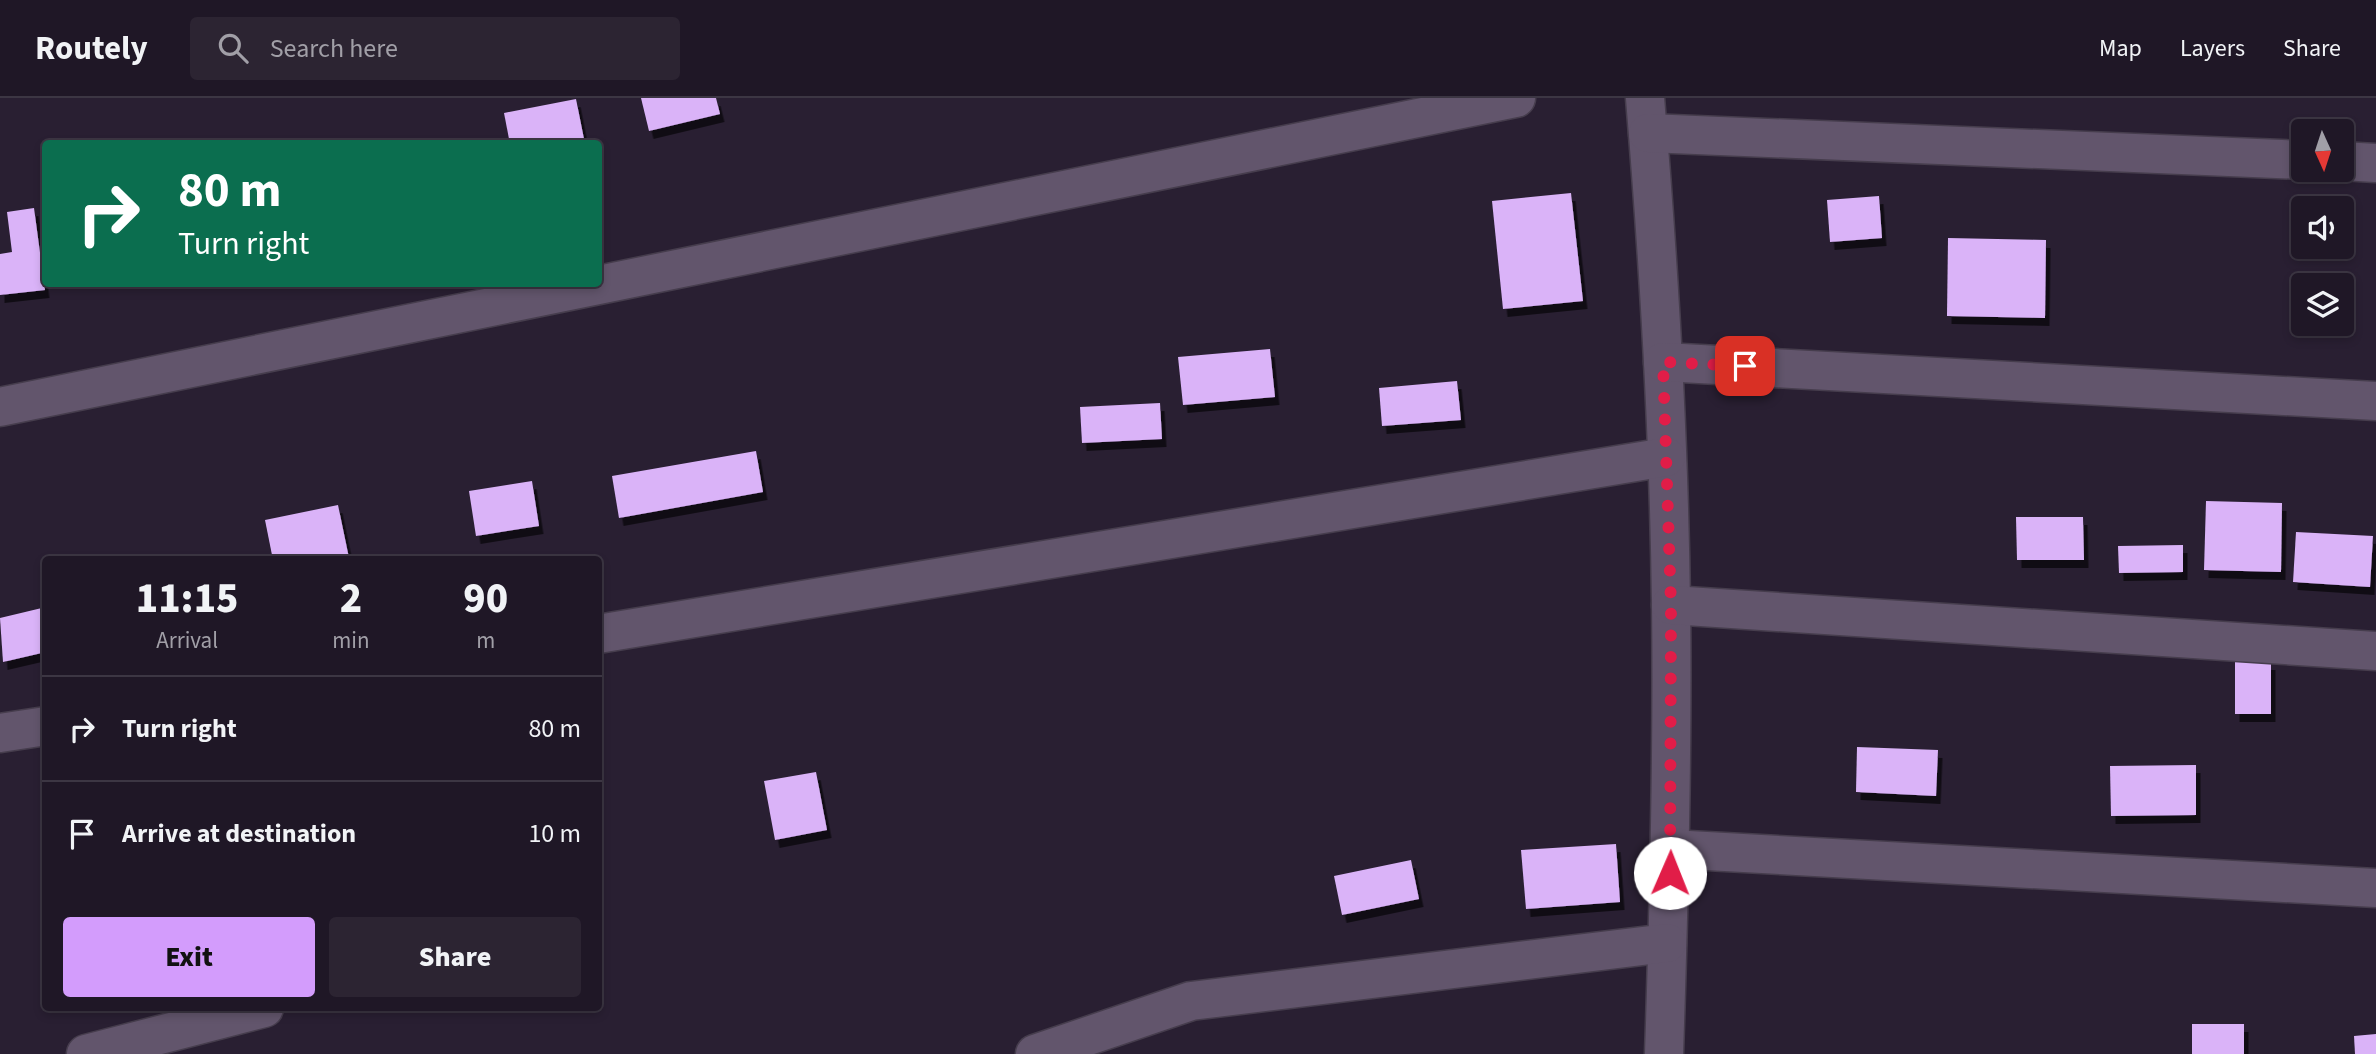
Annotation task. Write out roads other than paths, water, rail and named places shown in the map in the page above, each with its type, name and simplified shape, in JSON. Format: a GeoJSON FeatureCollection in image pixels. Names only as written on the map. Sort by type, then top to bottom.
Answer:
{"type":"FeatureCollection","features":[{"type":"Feature","properties":{"kind":"street"},"geometry":{"type":"LineString","coordinates":[[602,284],[1516,98]]}},
{"type":"Feature","properties":{"kind":"street"},"geometry":{"type":"LineString","coordinates":[[1664,1054],[1670,849],[1671,605],[1663,362],[1646,116],[2291,159]]}},
{"type":"Feature","properties":{"kind":"street"},"geometry":{"type":"LineString","coordinates":[[2354,162],[2376,163]]}},
{"type":"Feature","properties":{"kind":"street"},"geometry":{"type":"LineString","coordinates":[[0,407],[589,287]]}},
{"type":"Feature","properties":{"kind":"street"},"geometry":{"type":"LineString","coordinates":[[1663,362],[2376,401]]}},
{"type":"Feature","properties":{"kind":"street"},"geometry":{"type":"LineString","coordinates":[[602,633],[1666,457]]}},
{"type":"Feature","properties":{"kind":"street"},"geometry":{"type":"LineString","coordinates":[[1671,605],[2376,652]]}},
{"type":"Feature","properties":{"kind":"street"},"geometry":{"type":"LineString","coordinates":[[0,733],[42,727]]}},
{"type":"Feature","properties":{"kind":"street"},"geometry":{"type":"LineString","coordinates":[[1670,849],[2376,888]]}},
{"type":"Feature","properties":{"kind":"street"},"geometry":{"type":"LineString","coordinates":[[1035,1054],[1191,1001],[1667,943]]}},
{"type":"Feature","properties":{"kind":"street"},"geometry":{"type":"LineString","coordinates":[[86,1054],[252,1011]]}}]}
